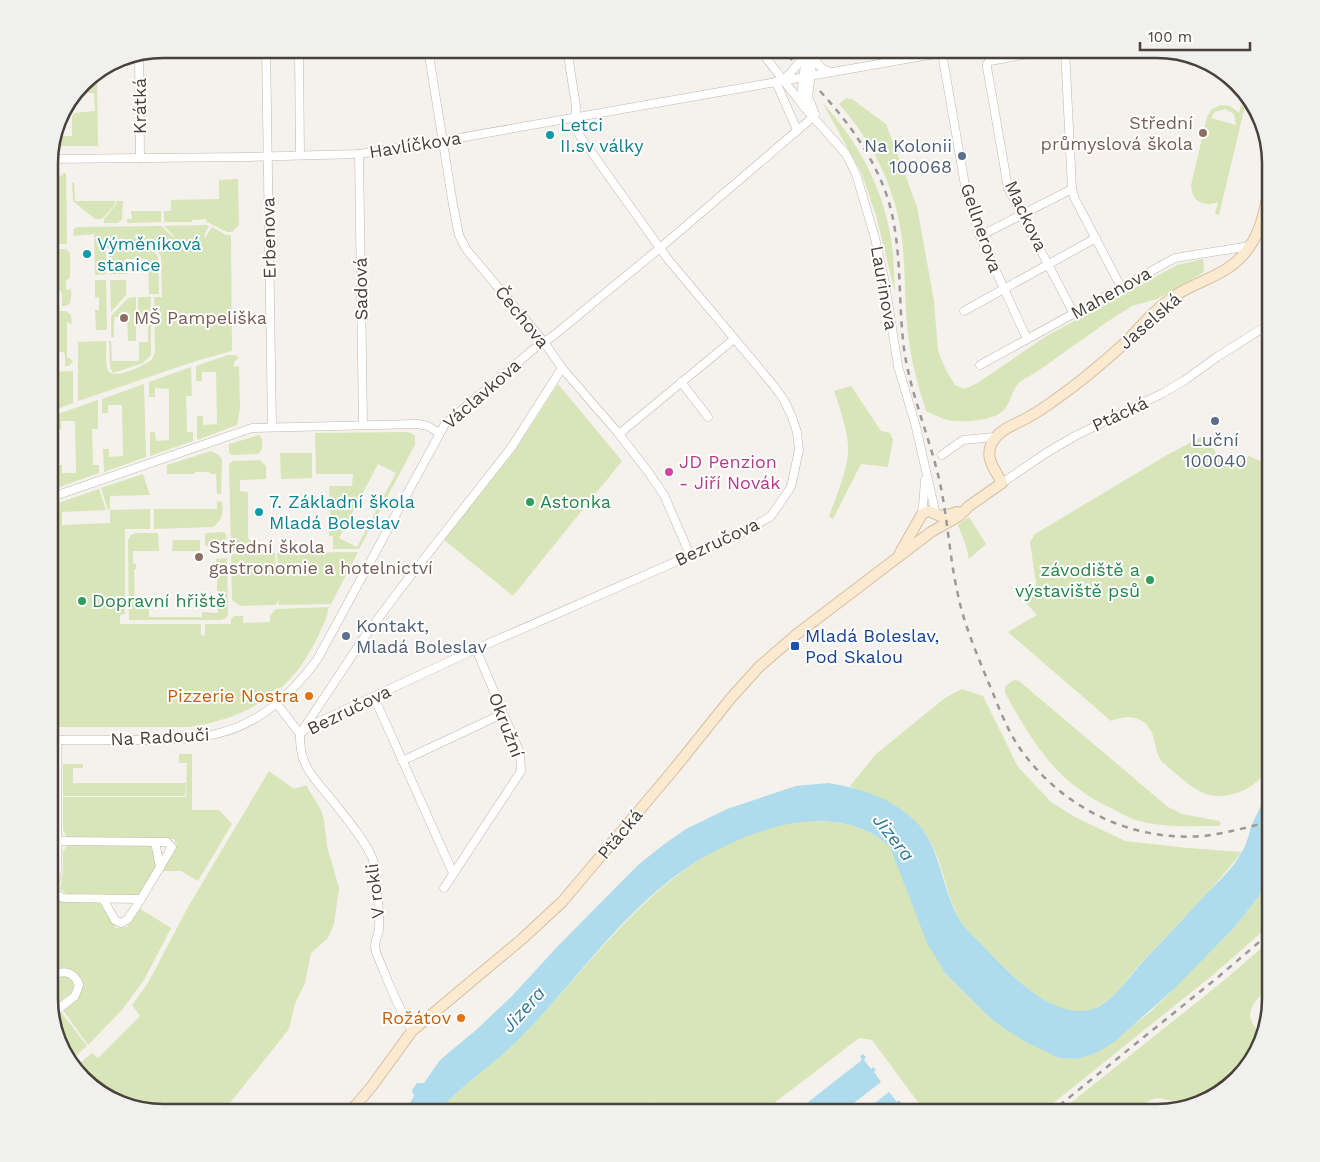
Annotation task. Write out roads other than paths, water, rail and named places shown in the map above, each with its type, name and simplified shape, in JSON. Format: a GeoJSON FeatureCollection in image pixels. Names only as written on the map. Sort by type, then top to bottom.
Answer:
{"type":"FeatureCollection","features":[{"type":"Feature","properties":{"kind":"street","name":"Erbenova"},"geometry":{"type":"LineString","coordinates":[[266,58],[272,427]]}},
{"type":"Feature","properties":{"kind":"street"},"geometry":{"type":"LineString","coordinates":[[299,58],[300,155]]}},
{"type":"Feature","properties":{"kind":"street","name":"Čechova"},"geometry":{"type":"LineString","coordinates":[[429,58],[454,213],[459,235],[466,250],[544,342],[562,368],[619,434],[664,495],[690,555]]}},
{"type":"Feature","properties":{"kind":"street","name":"Bezručova"},"geometry":{"type":"LineString","coordinates":[[300,734],[310,726],[476,649],[746,531],[771,516],[791,487],[799,450],[797,432],[789,409],[774,386],[667,258],[580,136],[575,125],[576,116],[568,58]]}},
{"type":"Feature","properties":{"kind":"street"},"geometry":{"type":"LineString","coordinates":[[765,58],[780,81],[797,130]]}},
{"type":"Feature","properties":{"kind":"street"},"geometry":{"type":"LineString","coordinates":[[780,81],[800,62],[801,58]]}},
{"type":"Feature","properties":{"kind":"street"},"geometry":{"type":"LineString","coordinates":[[808,58],[809,102],[821,125]]}},
{"type":"Feature","properties":{"kind":"street"},"geometry":{"type":"LineString","coordinates":[[805,108],[801,95],[810,58]]}},
{"type":"Feature","properties":{"kind":"street"},"geometry":{"type":"LineString","coordinates":[[815,58],[821,69],[829,73]]}},
{"type":"Feature","properties":{"kind":"street"},"geometry":{"type":"LineString","coordinates":[[808,90],[816,80],[829,73],[914,58]]}},
{"type":"Feature","properties":{"kind":"street","name":"Gellnerova"},"geometry":{"type":"LineString","coordinates":[[943,58],[966,190],[980,236],[1027,339]]}},
{"type":"Feature","properties":{"kind":"street","name":"Mackova"},"geometry":{"type":"LineString","coordinates":[[1006,58],[990,61],[987,67],[1008,188],[1074,314]]}},
{"type":"Feature","properties":{"kind":"street"},"geometry":{"type":"LineString","coordinates":[[1065,58],[1072,189],[1075,199],[1121,287]]}},
{"type":"Feature","properties":{"kind":"street","name":"Krátká"},"geometry":{"type":"LineString","coordinates":[[139,61],[140,158]]}},
{"type":"Feature","properties":{"kind":"street","name":"Havlíčkova"},"geometry":{"type":"LineString","coordinates":[[58,159],[359,154],[829,73]]}},
{"type":"Feature","properties":{"kind":"street","name":"Laurinova"},"geometry":{"type":"LineString","coordinates":[[780,81],[846,154],[856,174],[866,203],[884,278],[898,366],[916,427],[936,515]]}},
{"type":"Feature","properties":{"kind":"street","name":"Václavkova"},"geometry":{"type":"LineString","coordinates":[[58,495],[252,428],[424,424],[438,433],[454,414],[660,248],[813,117]]}},
{"type":"Feature","properties":{"kind":"street","name":"Sadová"},"geometry":{"type":"LineString","coordinates":[[359,154],[363,425]]}},
{"type":"Feature","properties":{"kind":"street"},"geometry":{"type":"LineString","coordinates":[[980,236],[1072,189]]}},
{"type":"Feature","properties":{"kind":"street","name":"Jaselská"},"geometry":{"type":"LineString","coordinates":[[942,455],[963,440],[995,437],[1053,402],[1113,354],[1174,296],[1225,271],[1233,265],[1250,246],[1262,218]]}},
{"type":"Feature","properties":{"kind":"street"},"geometry":{"type":"LineString","coordinates":[[964,310],[1096,238]]}},
{"type":"Feature","properties":{"kind":"street","name":"Mahenova"},"geometry":{"type":"LineString","coordinates":[[980,365],[1175,258],[1250,246]]}},
{"type":"Feature","properties":{"kind":"street","name":"Ptácká"},"geometry":{"type":"LineString","coordinates":[[357,1104],[412,1031],[522,939],[562,902],[742,684],[769,657],[931,532],[959,516],[969,506],[1046,453],[1075,436],[1163,393],[1262,329]]}},
{"type":"Feature","properties":{"kind":"street"},"geometry":{"type":"LineString","coordinates":[[619,434],[734,339]]}},
{"type":"Feature","properties":{"kind":"street"},"geometry":{"type":"LineString","coordinates":[[277,704],[300,734],[365,636],[511,448],[562,368]]}},
{"type":"Feature","properties":{"kind":"street"},"geometry":{"type":"LineString","coordinates":[[681,382],[708,417]]}},
{"type":"Feature","properties":{"kind":"street","name":"Na Radouči"},"geometry":{"type":"LineString","coordinates":[[58,740],[167,740],[208,736],[244,725],[267,713],[303,678],[318,658],[438,433]]}},
{"type":"Feature","properties":{"kind":"street"},"geometry":{"type":"LineString","coordinates":[[995,437],[989,456],[1002,483]]}},
{"type":"Feature","properties":{"kind":"street","name":"Laurinova"},"geometry":{"type":"LineString","coordinates":[[920,520],[926,474]]}},
{"type":"Feature","properties":{"kind":"street","name":"Ptácká"},"geometry":{"type":"LineString","coordinates":[[936,515],[946,516],[969,506]]}},
{"type":"Feature","properties":{"kind":"street"},"geometry":{"type":"LineString","coordinates":[[929,511],[936,515],[935,528],[931,532],[922,532],[920,520],[929,511]]}},
{"type":"Feature","properties":{"kind":"street","name":"Ptácká"},"geometry":{"type":"LineString","coordinates":[[897,559],[920,520]]}},
{"type":"Feature","properties":{"kind":"street","name":"Okružní"},"geometry":{"type":"LineString","coordinates":[[444,888],[521,770],[520,753],[476,649]]}},
{"type":"Feature","properties":{"kind":"street"},"geometry":{"type":"LineString","coordinates":[[374,697],[453,873]]}},
{"type":"Feature","properties":{"kind":"street"},"geometry":{"type":"LineString","coordinates":[[402,760],[502,714]]}},
{"type":"Feature","properties":{"kind":"street","name":"V rokli"},"geometry":{"type":"LineString","coordinates":[[300,734],[304,764],[361,838],[373,858],[379,914],[379,931],[375,940],[375,949],[391,992],[412,1031]]}},
{"type":"Feature","properties":{"kind":"street"},"geometry":{"type":"LineString","coordinates":[[58,841],[167,842],[172,847],[128,919],[121,922],[115,920],[103,899]]}},
{"type":"Feature","properties":{"kind":"street"},"geometry":{"type":"LineString","coordinates":[[155,842],[160,867]]}},
{"type":"Feature","properties":{"kind":"street"},"geometry":{"type":"LineString","coordinates":[[58,896],[63,898],[141,899]]}},
{"type":"Feature","properties":{"kind":"street"},"geometry":{"type":"LineString","coordinates":[[58,972],[68,972],[75,977],[78,985],[75,996],[58,1009]]}},
{"type":"Feature","properties":{"kind":"water","name":"Jizera"},"geometry":{"type":"Polygon","coordinates":[[[828,783],[853,788],[877,796],[910,816],[919,825],[933,847],[950,898],[964,926],[997,961],[1023,984],[1052,1004],[1067,1009],[1083,1011],[1098,1007],[1111,998],[1234,864],[1244,849],[1252,824],[1262,804],[1262,892],[1233,929],[1174,989],[1114,1042],[1098,1052],[1078,1059],[1059,1058],[1026,1042],[990,1018],[945,973],[927,943],[890,847],[882,840],[855,826],[835,822],[814,821],[788,824],[748,836],[721,848],[678,874],[655,892],[613,934],[554,1002],[513,1045],[446,1104],[409,1104],[414,1096],[412,1090],[417,1083],[424,1083],[440,1060],[512,996],[557,947],[638,865],[686,829],[727,809],[796,786],[828,783]]]}},
{"type":"Feature","properties":{"kind":"water"},"geometry":{"type":"Polygon","coordinates":[[[863,1054],[866,1057],[864,1060],[871,1069],[873,1067],[876,1070],[874,1072],[881,1082],[853,1104],[806,1104],[862,1060],[860,1056],[863,1054]]]}},
{"type":"Feature","properties":{"kind":"water"},"geometry":{"type":"Polygon","coordinates":[[[889,1092],[897,1102],[899,1100],[902,1104],[874,1104],[889,1092]]]}},
{"type":"Feature","properties":{"kind":"railway"},"geometry":{"type":"LineString","coordinates":[[820,91],[860,141],[876,169],[888,199],[898,251],[901,322],[906,359],[937,469],[955,582],[967,627],[979,659],[1002,715],[1016,742],[1038,771],[1057,789],[1101,817],[1125,827],[1177,836],[1204,836],[1230,832],[1262,823]]}},
{"type":"Feature","properties":{"kind":"railway"},"geometry":{"type":"LineString","coordinates":[[1061,1104],[1262,940]]}},
{"type":"Feature","properties":{"kind":"place","name":"Střední průmyslová škola"},"geometry":{"type":"Point","coordinates":[1203,133]}},
{"type":"Feature","properties":{"kind":"place","name":"Letci II.sv války"},"geometry":{"type":"Point","coordinates":[550,135]}},
{"type":"Feature","properties":{"kind":"place","name":"Na Kolonii 100068"},"geometry":{"type":"Point","coordinates":[962,156]}},
{"type":"Feature","properties":{"kind":"place","name":"Výměníková stanice"},"geometry":{"type":"Point","coordinates":[87,254]}},
{"type":"Feature","properties":{"kind":"place","name":"MŠ Pampeliška"},"geometry":{"type":"Point","coordinates":[124,318]}},
{"type":"Feature","properties":{"kind":"place","name":"Luční 100040"},"geometry":{"type":"Point","coordinates":[1215,421]}},
{"type":"Feature","properties":{"kind":"place","name":"JD Penzion - Jiří Novák"},"geometry":{"type":"Point","coordinates":[669,472]}},
{"type":"Feature","properties":{"kind":"place","name":"Astonka"},"geometry":{"type":"Point","coordinates":[530,502]}},
{"type":"Feature","properties":{"kind":"place","name":"7. Základní škola Mladá Boleslav"},"geometry":{"type":"Point","coordinates":[259,512]}},
{"type":"Feature","properties":{"kind":"place","name":"Střední škola gastronomie a hotelnictví"},"geometry":{"type":"Point","coordinates":[199,557]}},
{"type":"Feature","properties":{"kind":"place","name":"závodiště a výstaviště psů"},"geometry":{"type":"Point","coordinates":[1150,580]}},
{"type":"Feature","properties":{"kind":"place","name":"Dopravní hřiště"},"geometry":{"type":"Point","coordinates":[82,601]}},
{"type":"Feature","properties":{"kind":"place","name":"Kontakt, Mladá Boleslav"},"geometry":{"type":"Point","coordinates":[346,636]}},
{"type":"Feature","properties":{"kind":"place","name":"Mladá Boleslav, Pod Skalou"},"geometry":{"type":"Point","coordinates":[795,646]}},
{"type":"Feature","properties":{"kind":"place","name":"Pizzerie Nostra"},"geometry":{"type":"Point","coordinates":[309,696]}},
{"type":"Feature","properties":{"kind":"place","name":"Rožátov"},"geometry":{"type":"Point","coordinates":[461,1018]}}]}
